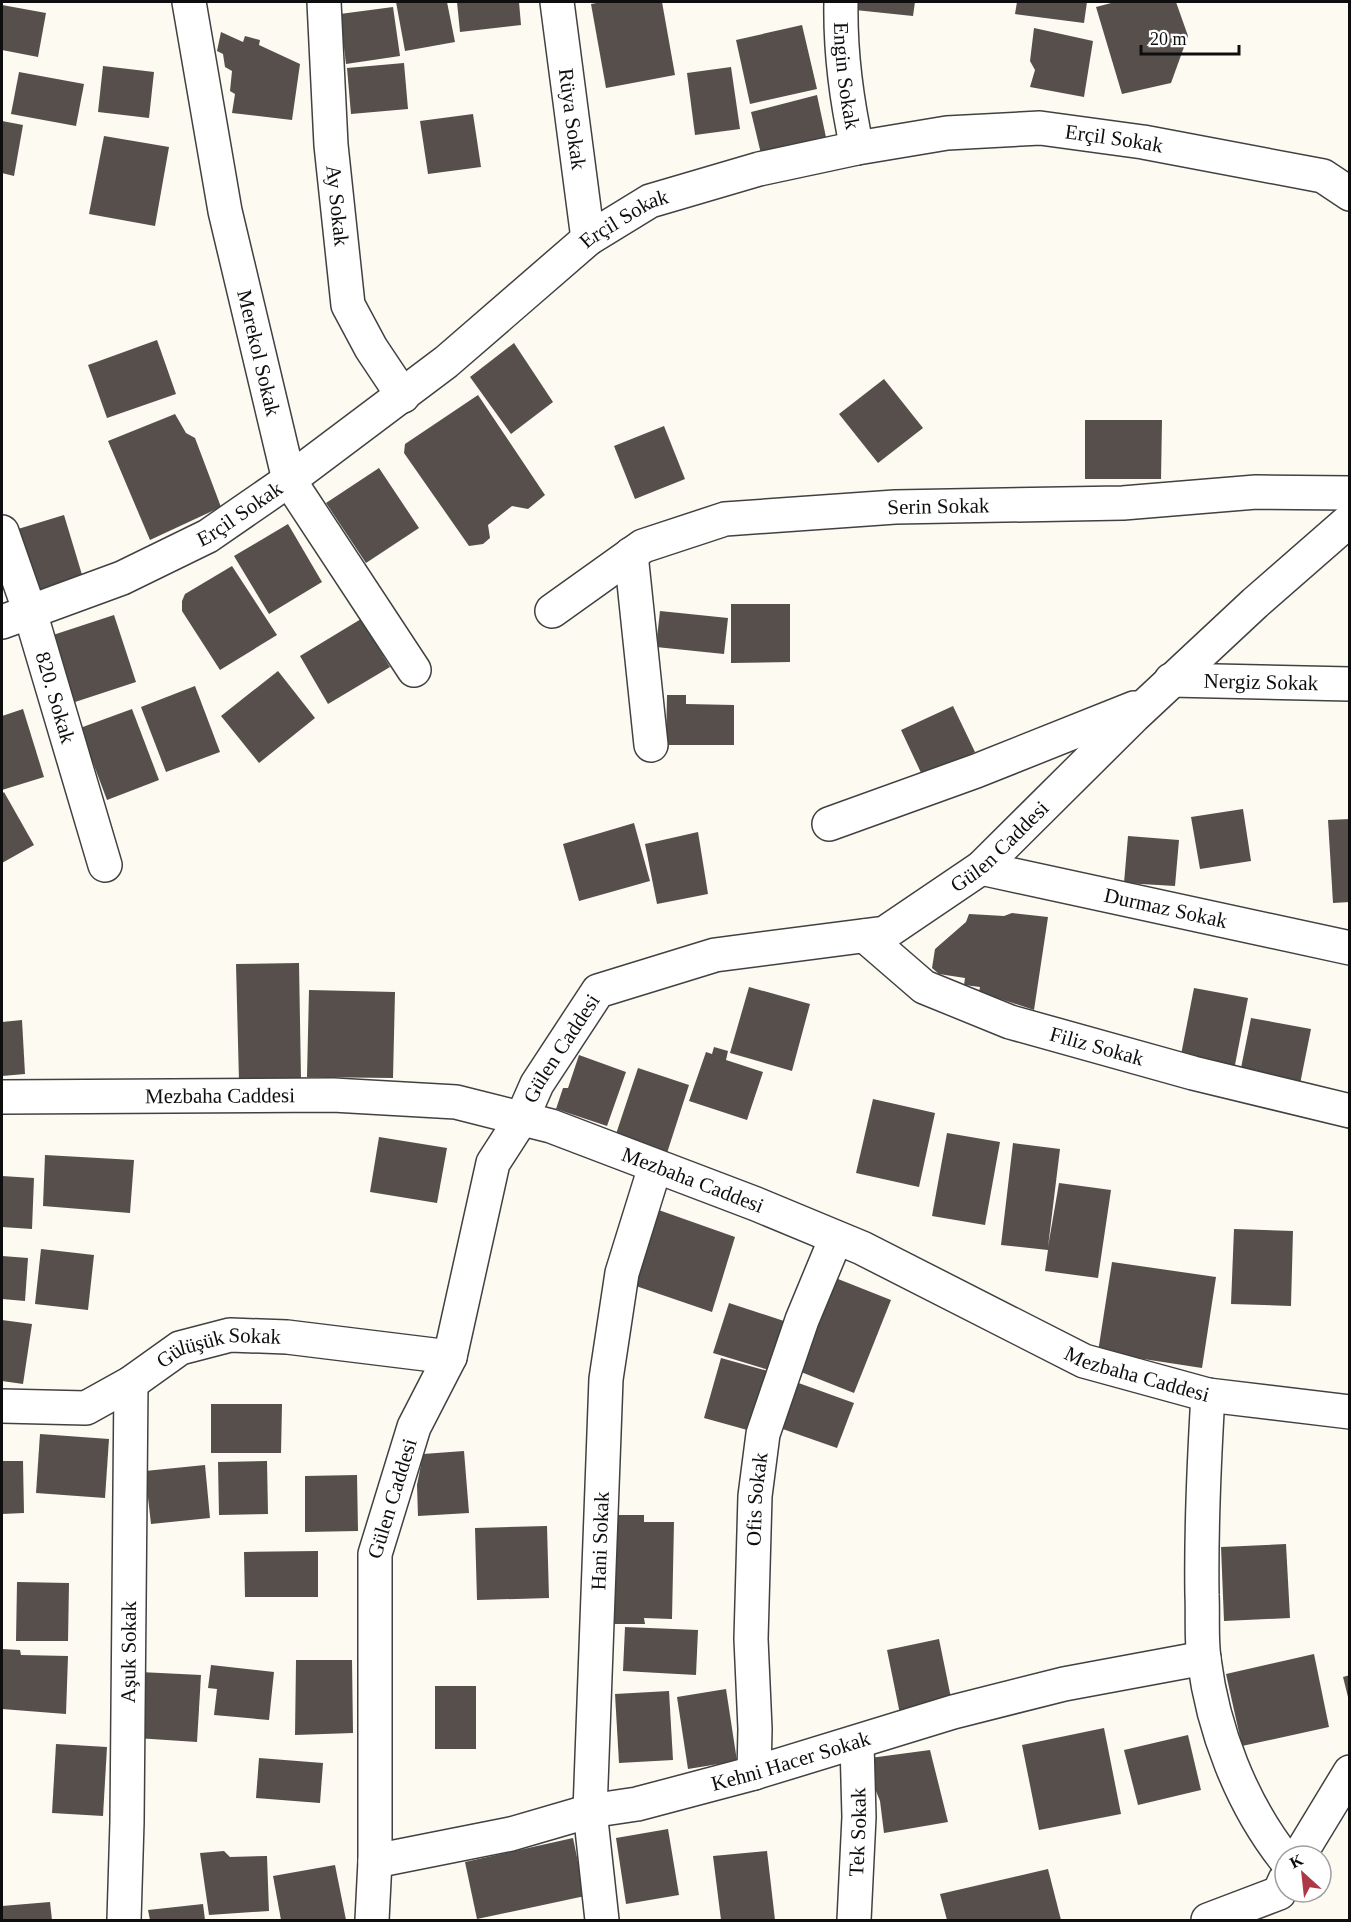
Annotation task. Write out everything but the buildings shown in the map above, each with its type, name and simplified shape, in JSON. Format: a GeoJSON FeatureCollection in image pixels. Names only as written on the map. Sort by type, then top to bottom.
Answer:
{"type":"FeatureCollection","features":[{"type":"Feature","properties":{"kind":"street","name":"Merekol Sokak"},"geometry":{"type":"LineString","coordinates":[[189,2],[225,211],[289,480],[414,670]]}},
{"type":"Feature","properties":{"kind":"street","name":"Ay Sokak"},"geometry":{"type":"LineString","coordinates":[[324,2],[331,145],[348,305],[371,348],[403,396]]}},
{"type":"Feature","properties":{"kind":"street","name":"Rüya Sokak"},"geometry":{"type":"LineString","coordinates":[[557,2],[588,239]]}},
{"type":"Feature","properties":{"kind":"street","name":"Engin Sokak"},"geometry":{"type":"LineString","coordinates":[[841,2],[840,39],[846,99],[857,147]]}},
{"type":"Feature","properties":{"kind":"street","name":"Erçil Sokak"},"geometry":{"type":"LineString","coordinates":[[16,617],[122,578],[208,536],[403,396],[446,362],[588,239],[650,201],[759,169],[857,147],[947,133],[1040,128],[1143,142],[1323,176],[1350,194]]}},
{"type":"Feature","properties":{"kind":"street","name":"Serin Sokak"},"geometry":{"type":"LineString","coordinates":[[552,610],[643,546],[725,519],[895,507],[1122,503],[1256,492],[1350,493]]}},
{"type":"Feature","properties":{"kind":"street","name":"Gülen Caddesi"},"geometry":{"type":"LineString","coordinates":[[372,1920],[375,1861],[375,1554],[414,1427],[450,1357],[493,1163],[522,1118],[537,1084],[598,991],[715,955],[885,933],[981,868],[1161,691],[1350,520]]}},
{"type":"Feature","properties":{"kind":"street","name":"820. Sokak"},"geometry":{"type":"LineString","coordinates":[[2,532],[16,617],[105,865]]}},
{"type":"Feature","properties":{"kind":"street"},"geometry":{"type":"LineString","coordinates":[[631,554],[651,745]]}},
{"type":"Feature","properties":{"kind":"street","name":"Nergiz Sokak"},"geometry":{"type":"LineString","coordinates":[[1161,691],[1350,684]]}},
{"type":"Feature","properties":{"kind":"street"},"geometry":{"type":"LineString","coordinates":[[829,824],[976,771],[1161,691]]}},
{"type":"Feature","properties":{"kind":"street","name":"Durmaz Sokak"},"geometry":{"type":"LineString","coordinates":[[981,868],[1350,948]]}},
{"type":"Feature","properties":{"kind":"street","name":"Filiz Sokak"},"geometry":{"type":"LineString","coordinates":[[865,936],[924,987],[1010,1023],[1193,1073],[1350,1111]]}},
{"type":"Feature","properties":{"kind":"street","name":"Mezbaha Caddesi"},"geometry":{"type":"LineString","coordinates":[[2,1097],[333,1095],[456,1102],[551,1126],[836,1238],[973,1303],[1084,1361],[1208,1395],[1350,1412]]}},
{"type":"Feature","properties":{"kind":"street","name":"Hani Sokak"},"geometry":{"type":"LineString","coordinates":[[602,1920],[590,1811],[606,1379],[621,1273],[655,1167]]}},
{"type":"Feature","properties":{"kind":"street","name":"Ofis Sokak"},"geometry":{"type":"LineString","coordinates":[[754,1773],[756,1729],[751,1639],[755,1496],[763,1434],[802,1320],[836,1238]]}},
{"type":"Feature","properties":{"kind":"street","name":"Gülüşük Sokak"},"geometry":{"type":"LineString","coordinates":[[2,1406],[86,1408],[130,1383],[180,1348],[230,1335],[287,1337],[450,1357]]}},
{"type":"Feature","properties":{"kind":"street","name":"Aşuk Sokak"},"geometry":{"type":"LineString","coordinates":[[124,1920],[128,1822],[130,1383]]}},
{"type":"Feature","properties":{"kind":"street"},"geometry":{"type":"LineString","coordinates":[[1208,1395],[1201,1532],[1204,1658],[1218,1725],[1241,1787],[1261,1828],[1273,1844]]}},
{"type":"Feature","properties":{"kind":"street","name":"Kehni Hacer Sokak"},"geometry":{"type":"LineString","coordinates":[[375,1861],[511,1834],[590,1811],[637,1804],[754,1773],[953,1712],[1064,1684],[1204,1658]]}},
{"type":"Feature","properties":{"kind":"street","name":"Tek Sokak"},"geometry":{"type":"LineString","coordinates":[[854,1920],[859,1817],[857,1743]]}},
{"type":"Feature","properties":{"kind":"street"},"geometry":{"type":"LineString","coordinates":[[1306,1844],[1350,1772]]}},
{"type":"Feature","properties":{"kind":"street"},"geometry":{"type":"LineString","coordinates":[[1208,1920],[1273,1895]]}}]}
